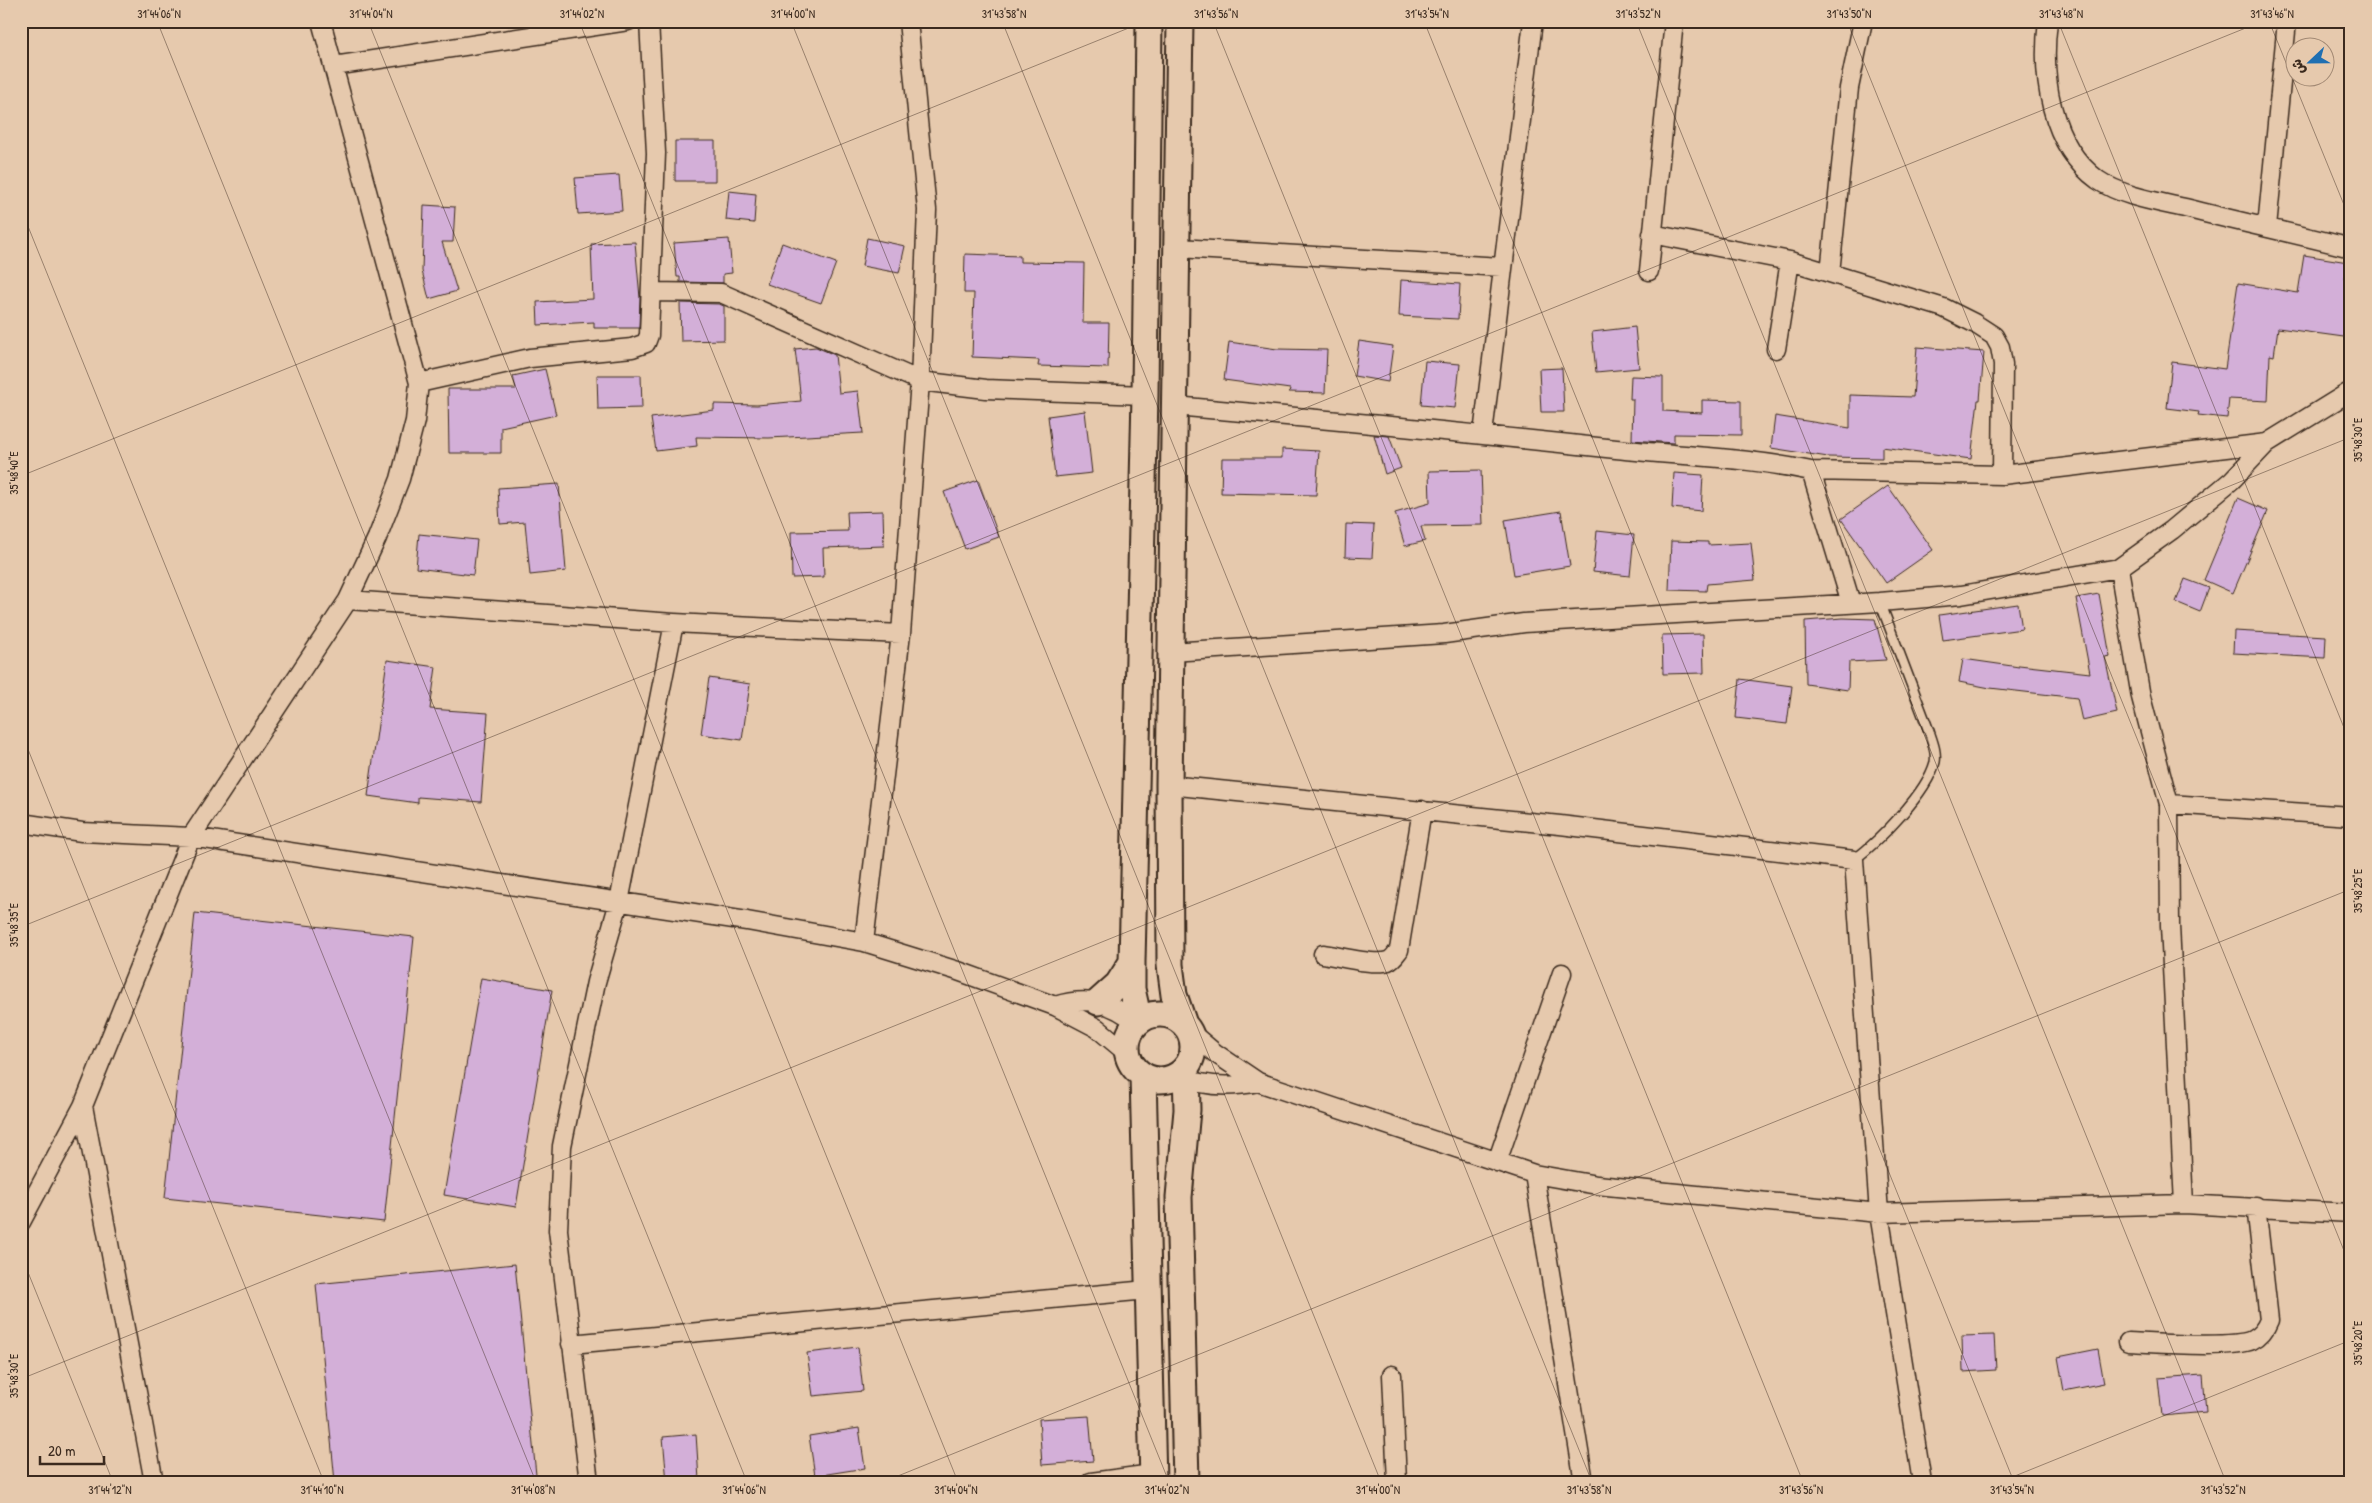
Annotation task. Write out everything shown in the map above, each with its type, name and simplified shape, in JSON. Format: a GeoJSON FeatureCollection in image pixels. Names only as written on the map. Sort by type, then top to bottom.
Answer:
{"type":"FeatureCollection","features":[{"type":"Feature","properties":{"kind":"street"},"geometry":{"type":"LineString","coordinates":[[21,1222],[83,1106],[191,837],[348,600],[377,538],[400,479],[415,421],[419,383],[321,21]]}},
{"type":"Feature","properties":{"kind":"street"},"geometry":{"type":"LineString","coordinates":[[334,66],[628,21]]}},
{"type":"Feature","properties":{"kind":"street"},"geometry":{"type":"LineString","coordinates":[[419,383],[530,358],[632,348],[646,343],[649,335],[656,152],[648,21]]}},
{"type":"Feature","properties":{"kind":"street"},"geometry":{"type":"LineString","coordinates":[[864,942],[901,634],[920,382],[927,210],[908,21]]}},
{"type":"Feature","properties":{"kind":"street"},"geometry":{"type":"LineString","coordinates":[[1138,1022],[1132,989],[1132,962],[1145,396],[1149,21]]}},
{"type":"Feature","properties":{"kind":"street"},"geometry":{"type":"LineString","coordinates":[[1180,21],[1169,785],[1170,965],[1174,995],[1193,1044],[1192,1056],[1183,1074],[1179,1197],[1186,1482]]}},
{"type":"Feature","properties":{"kind":"street"},"geometry":{"type":"LineString","coordinates":[[1483,434],[1532,21]]}},
{"type":"Feature","properties":{"kind":"street"},"geometry":{"type":"LineString","coordinates":[[1649,271],[1674,21]]}},
{"type":"Feature","properties":{"kind":"street"},"geometry":{"type":"LineString","coordinates":[[1830,273],[1849,88],[1863,21]]}},
{"type":"Feature","properties":{"kind":"street"},"geometry":{"type":"LineString","coordinates":[[2048,21],[2047,87],[2055,122],[2083,167],[2100,181],[2136,196],[2351,248]]}},
{"type":"Feature","properties":{"kind":"street"},"geometry":{"type":"LineString","coordinates":[[2267,227],[2287,21]]}},
{"type":"Feature","properties":{"kind":"street"},"geometry":{"type":"LineString","coordinates":[[1652,234],[1790,261],[1944,308],[1974,323],[1994,336],[2000,347],[2003,364],[2002,475]]}},
{"type":"Feature","properties":{"kind":"street"},"geometry":{"type":"LineString","coordinates":[[1178,248],[1502,268]]}},
{"type":"Feature","properties":{"kind":"street"},"geometry":{"type":"LineString","coordinates":[[1776,349],[1790,261]]}},
{"type":"Feature","properties":{"kind":"street"},"geometry":{"type":"LineString","coordinates":[[651,292],[721,293],[920,382],[986,389],[1145,396]]}},
{"type":"Feature","properties":{"kind":"street"},"geometry":{"type":"LineString","coordinates":[[1171,652],[1444,634],[1524,623],[1880,602],[1961,595],[2119,568],[2172,530],[2224,487],[2267,443],[2351,391]]}},
{"type":"Feature","properties":{"kind":"street"},"geometry":{"type":"LineString","coordinates":[[1175,406],[1483,434],[1667,454],[1728,457],[1811,471],[2002,475],[2267,443]]}},
{"type":"Feature","properties":{"kind":"street"},"geometry":{"type":"LineString","coordinates":[[1811,471],[1851,603]]}},
{"type":"Feature","properties":{"kind":"street"},"geometry":{"type":"LineString","coordinates":[[2119,568],[2141,697],[2169,804],[2170,926],[2184,1204]]}},
{"type":"Feature","properties":{"kind":"street"},"geometry":{"type":"LineString","coordinates":[[348,600],[674,622],[901,634]]}},
{"type":"Feature","properties":{"kind":"street"},"geometry":{"type":"LineString","coordinates":[[589,1482],[558,1230],[562,1146],[596,982],[619,902],[674,622]]}},
{"type":"Feature","properties":{"kind":"street"},"geometry":{"type":"LineString","coordinates":[[1169,785],[1422,810],[1854,860],[1879,1213],[1922,1482]]}},
{"type":"Feature","properties":{"kind":"street"},"geometry":{"type":"LineString","coordinates":[[2169,804],[2351,816]]}},
{"type":"Feature","properties":{"kind":"street"},"geometry":{"type":"LineString","coordinates":[[1323,954],[1378,963],[1388,961],[1394,957],[1398,950],[1422,810]]}},
{"type":"Feature","properties":{"kind":"street"},"geometry":{"type":"LineString","coordinates":[[21,823],[82,832],[191,837],[747,921],[864,942],[1055,1006],[1097,1028],[1127,1053],[1136,1070],[1143,1076],[1160,1080],[1183,1074],[1217,1086],[1244,1085],[1258,1082]]}},
{"type":"Feature","properties":{"kind":"street"},"geometry":{"type":"LineString","coordinates":[[1098,1002],[1118,984],[1132,962]]}},
{"type":"Feature","properties":{"kind":"street"},"geometry":{"type":"LineString","coordinates":[[1497,1162],[1562,973]]}},
{"type":"Feature","properties":{"kind":"street"},"geometry":{"type":"LineString","coordinates":[[1055,1006],[1083,1000],[1098,1002],[1125,1013],[1138,1022]]}},
{"type":"Feature","properties":{"kind":"street"},"geometry":{"type":"LineString","coordinates":[[1127,1053],[1128,1037],[1138,1022],[1149,1016],[1162,1014],[1174,1017],[1215,1053],[1258,1082],[1534,1174],[1597,1185],[1879,1213],[2184,1204],[2256,1206],[2351,1213]]}},
{"type":"Feature","properties":{"kind":"street"},"geometry":{"type":"LineString","coordinates":[[1090,1482],[1153,1478],[1143,1076]]}},
{"type":"Feature","properties":{"kind":"street"},"geometry":{"type":"LineString","coordinates":[[83,1106],[154,1482]]}},
{"type":"Feature","properties":{"kind":"street"},"geometry":{"type":"LineString","coordinates":[[1534,1174],[1584,1482]]}},
{"type":"Feature","properties":{"kind":"street"},"geometry":{"type":"LineString","coordinates":[[2128,1342],[2221,1344],[2251,1341],[2260,1334],[2269,1320],[2256,1206]]}},
{"type":"Feature","properties":{"kind":"street"},"geometry":{"type":"LineString","coordinates":[[571,1344],[1147,1290]]}},
{"type":"Feature","properties":{"kind":"street"},"geometry":{"type":"LineString","coordinates":[[1392,1375],[1397,1482]]}},
{"type":"Feature","properties":{"kind":"lane"},"geometry":{"type":"LineString","coordinates":[[1854,860],[1878,842],[1904,812],[1929,776],[1935,762],[1929,731],[1880,602]]}},
{"type":"Feature","properties":{"kind":"building"},"geometry":{"type":"Polygon","coordinates":[[[675,141],[715,141],[715,181],[675,181],[675,141]]]}},
{"type":"Feature","properties":{"kind":"building"},"geometry":{"type":"Polygon","coordinates":[[[619,175],[622,211],[578,214],[575,178],[619,175]]]}},
{"type":"Feature","properties":{"kind":"building"},"geometry":{"type":"Polygon","coordinates":[[[729,191],[756,194],[754,223],[726,220],[729,191]]]}},
{"type":"Feature","properties":{"kind":"building"},"geometry":{"type":"Polygon","coordinates":[[[424,205],[455,207],[453,242],[442,242],[457,291],[429,299],[422,271],[424,205]]]}},
{"type":"Feature","properties":{"kind":"building"},"geometry":{"type":"Polygon","coordinates":[[[867,238],[905,246],[899,273],[862,266],[867,238]]]}},
{"type":"Feature","properties":{"kind":"building"},"geometry":{"type":"Polygon","coordinates":[[[729,239],[732,273],[723,274],[723,283],[680,282],[680,277],[677,277],[674,243],[729,239]]]}},
{"type":"Feature","properties":{"kind":"building"},"geometry":{"type":"Polygon","coordinates":[[[635,242],[640,298],[639,328],[594,328],[594,322],[538,325],[537,302],[593,299],[591,244],[635,242]]]}},
{"type":"Feature","properties":{"kind":"building"},"geometry":{"type":"Polygon","coordinates":[[[782,243],[836,263],[821,303],[767,284],[782,243]]]}},
{"type":"Feature","properties":{"kind":"building"},"geometry":{"type":"Polygon","coordinates":[[[965,254],[1020,256],[1020,262],[1084,263],[1083,323],[1109,323],[1108,368],[1038,366],[1039,360],[972,357],[974,293],[964,293],[965,254]]]}},
{"type":"Feature","properties":{"kind":"building"},"geometry":{"type":"Polygon","coordinates":[[[2304,255],[2348,262],[2345,278],[2351,278],[2351,338],[2278,328],[2274,356],[2270,355],[2268,401],[2229,399],[2227,418],[2198,415],[2199,412],[2167,408],[2172,362],[2225,369],[2238,283],[2298,293],[2304,255]]]}},
{"type":"Feature","properties":{"kind":"building"},"geometry":{"type":"Polygon","coordinates":[[[1401,280],[1460,284],[1458,319],[1399,316],[1401,280]]]}},
{"type":"Feature","properties":{"kind":"building"},"geometry":{"type":"Polygon","coordinates":[[[680,303],[719,304],[724,306],[724,340],[681,341],[680,303]]]}},
{"type":"Feature","properties":{"kind":"building"},"geometry":{"type":"Polygon","coordinates":[[[1635,327],[1639,368],[1596,372],[1592,332],[1635,327]]]}},
{"type":"Feature","properties":{"kind":"building"},"geometry":{"type":"Polygon","coordinates":[[[1359,341],[1393,346],[1388,382],[1354,376],[1359,341]]]}},
{"type":"Feature","properties":{"kind":"building"},"geometry":{"type":"Polygon","coordinates":[[[1229,342],[1277,349],[1327,350],[1325,393],[1289,392],[1290,389],[1224,380],[1229,342]]]}},
{"type":"Feature","properties":{"kind":"building"},"geometry":{"type":"Polygon","coordinates":[[[816,347],[835,355],[839,393],[858,391],[863,433],[769,438],[696,437],[697,446],[656,451],[651,418],[714,410],[714,404],[757,405],[801,401],[795,349],[816,347]]]}},
{"type":"Feature","properties":{"kind":"building"},"geometry":{"type":"Polygon","coordinates":[[[1917,347],[1984,352],[1980,400],[1978,400],[1971,459],[1882,447],[1882,458],[1828,457],[1771,448],[1775,416],[1850,428],[1850,395],[1913,397],[1917,347]]]}},
{"type":"Feature","properties":{"kind":"building"},"geometry":{"type":"Polygon","coordinates":[[[1425,361],[1460,364],[1455,408],[1421,405],[1425,361]]]}},
{"type":"Feature","properties":{"kind":"building"},"geometry":{"type":"Polygon","coordinates":[[[1562,368],[1564,412],[1541,412],[1539,369],[1562,368]]]}},
{"type":"Feature","properties":{"kind":"building"},"geometry":{"type":"Polygon","coordinates":[[[545,369],[556,415],[501,427],[501,453],[449,453],[448,389],[516,389],[513,376],[545,369]]]}},
{"type":"Feature","properties":{"kind":"building"},"geometry":{"type":"Polygon","coordinates":[[[597,375],[641,375],[642,408],[598,409],[597,375]]]}},
{"type":"Feature","properties":{"kind":"building"},"geometry":{"type":"Polygon","coordinates":[[[1631,376],[1663,377],[1663,411],[1702,413],[1702,400],[1741,401],[1741,435],[1674,434],[1674,443],[1632,440],[1633,399],[1630,399],[1631,376]]]}},
{"type":"Feature","properties":{"kind":"building"},"geometry":{"type":"Polygon","coordinates":[[[1085,411],[1092,473],[1055,477],[1048,416],[1085,411]]]}},
{"type":"Feature","properties":{"kind":"building"},"geometry":{"type":"Polygon","coordinates":[[[1374,435],[1389,436],[1401,468],[1385,474],[1374,435]]]}},
{"type":"Feature","properties":{"kind":"building"},"geometry":{"type":"Polygon","coordinates":[[[1282,449],[1319,451],[1316,495],[1221,493],[1222,458],[1282,458],[1282,449]]]}},
{"type":"Feature","properties":{"kind":"building"},"geometry":{"type":"Polygon","coordinates":[[[1481,470],[1483,525],[1421,526],[1425,541],[1405,546],[1395,513],[1430,503],[1429,471],[1481,470]]]}},
{"type":"Feature","properties":{"kind":"building"},"geometry":{"type":"Polygon","coordinates":[[[1674,473],[1703,475],[1701,511],[1672,508],[1674,473]]]}},
{"type":"Feature","properties":{"kind":"building"},"geometry":{"type":"Polygon","coordinates":[[[978,480],[999,537],[965,549],[944,492],[978,480]]]}},
{"type":"Feature","properties":{"kind":"building"},"geometry":{"type":"Polygon","coordinates":[[[559,484],[566,571],[530,575],[525,522],[500,524],[498,488],[559,484]]]}},
{"type":"Feature","properties":{"kind":"building"},"geometry":{"type":"Polygon","coordinates":[[[1888,486],[1933,550],[1886,583],[1841,519],[1888,486]]]}},
{"type":"Feature","properties":{"kind":"building"},"geometry":{"type":"Polygon","coordinates":[[[2238,498],[2268,511],[2233,593],[2204,580],[2238,498]]]}},
{"type":"Feature","properties":{"kind":"building"},"geometry":{"type":"Polygon","coordinates":[[[883,511],[884,546],[823,548],[824,577],[792,578],[791,532],[848,531],[847,512],[883,511]]]}},
{"type":"Feature","properties":{"kind":"building"},"geometry":{"type":"Polygon","coordinates":[[[1561,511],[1570,566],[1514,575],[1505,520],[1561,511]]]}},
{"type":"Feature","properties":{"kind":"building"},"geometry":{"type":"Polygon","coordinates":[[[1346,524],[1374,525],[1372,558],[1345,557],[1346,524]]]}},
{"type":"Feature","properties":{"kind":"building"},"geometry":{"type":"Polygon","coordinates":[[[1597,531],[1634,535],[1630,576],[1593,572],[1597,531]]]}},
{"type":"Feature","properties":{"kind":"building"},"geometry":{"type":"Polygon","coordinates":[[[419,534],[477,540],[473,575],[416,568],[419,534]]]}},
{"type":"Feature","properties":{"kind":"building"},"geometry":{"type":"Polygon","coordinates":[[[1671,541],[1708,542],[1708,545],[1751,543],[1755,580],[1707,584],[1706,591],[1669,590],[1671,541]]]}},
{"type":"Feature","properties":{"kind":"building"},"geometry":{"type":"Polygon","coordinates":[[[2185,579],[2209,588],[2200,612],[2176,602],[2185,579]]]}},
{"type":"Feature","properties":{"kind":"building"},"geometry":{"type":"Polygon","coordinates":[[[2099,594],[2110,656],[2105,657],[2117,713],[2082,721],[2077,698],[1990,688],[1959,682],[1963,659],[2019,667],[2019,665],[2090,673],[2076,598],[2099,594]]]}},
{"type":"Feature","properties":{"kind":"building"},"geometry":{"type":"Polygon","coordinates":[[[2018,604],[2022,629],[1943,640],[1939,615],[2018,604]]]}},
{"type":"Feature","properties":{"kind":"building"},"geometry":{"type":"Polygon","coordinates":[[[1843,618],[1875,619],[1886,660],[1849,662],[1848,690],[1806,684],[1805,621],[1843,618]]]}},
{"type":"Feature","properties":{"kind":"building"},"geometry":{"type":"Polygon","coordinates":[[[2234,631],[2326,636],[2325,658],[2233,653],[2234,631]]]}},
{"type":"Feature","properties":{"kind":"building"},"geometry":{"type":"Polygon","coordinates":[[[1703,634],[1704,673],[1663,674],[1662,635],[1703,634]]]}},
{"type":"Feature","properties":{"kind":"building"},"geometry":{"type":"Polygon","coordinates":[[[387,660],[436,667],[430,709],[488,713],[481,802],[418,797],[418,803],[368,796],[387,660]]]}},
{"type":"Feature","properties":{"kind":"building"},"geometry":{"type":"Polygon","coordinates":[[[709,678],[750,684],[742,740],[701,734],[709,678]]]}},
{"type":"Feature","properties":{"kind":"building"},"geometry":{"type":"Polygon","coordinates":[[[1740,679],[1792,686],[1787,724],[1736,718],[1740,679]]]}},
{"type":"Feature","properties":{"kind":"building"},"geometry":{"type":"Polygon","coordinates":[[[195,913],[414,937],[384,1222],[165,1198],[195,913]]]}},
{"type":"Feature","properties":{"kind":"building"},"geometry":{"type":"Polygon","coordinates":[[[481,978],[552,990],[516,1207],[444,1195],[481,978]]]}},
{"type":"Feature","properties":{"kind":"building"},"geometry":{"type":"Polygon","coordinates":[[[515,1264],[536,1475],[466,1482],[335,1482],[316,1284],[515,1264]]]}},
{"type":"Feature","properties":{"kind":"building"},"geometry":{"type":"Polygon","coordinates":[[[1994,1335],[1996,1370],[1963,1372],[1962,1336],[1994,1335]]]}},
{"type":"Feature","properties":{"kind":"building"},"geometry":{"type":"Polygon","coordinates":[[[858,1347],[863,1391],[813,1396],[807,1353],[858,1347]]]}},
{"type":"Feature","properties":{"kind":"building"},"geometry":{"type":"Polygon","coordinates":[[[2098,1349],[2104,1383],[2064,1391],[2058,1357],[2098,1349]]]}},
{"type":"Feature","properties":{"kind":"building"},"geometry":{"type":"Polygon","coordinates":[[[2203,1375],[2206,1412],[2162,1416],[2158,1378],[2203,1375]]]}},
{"type":"Feature","properties":{"kind":"building"},"geometry":{"type":"Polygon","coordinates":[[[1089,1416],[1093,1461],[1042,1465],[1039,1419],[1089,1416]]]}},
{"type":"Feature","properties":{"kind":"building"},"geometry":{"type":"Polygon","coordinates":[[[859,1428],[865,1468],[815,1476],[809,1436],[859,1428]]]}},
{"type":"Feature","properties":{"kind":"building"},"geometry":{"type":"Polygon","coordinates":[[[696,1434],[699,1480],[667,1482],[663,1437],[696,1434]]]}}]}
